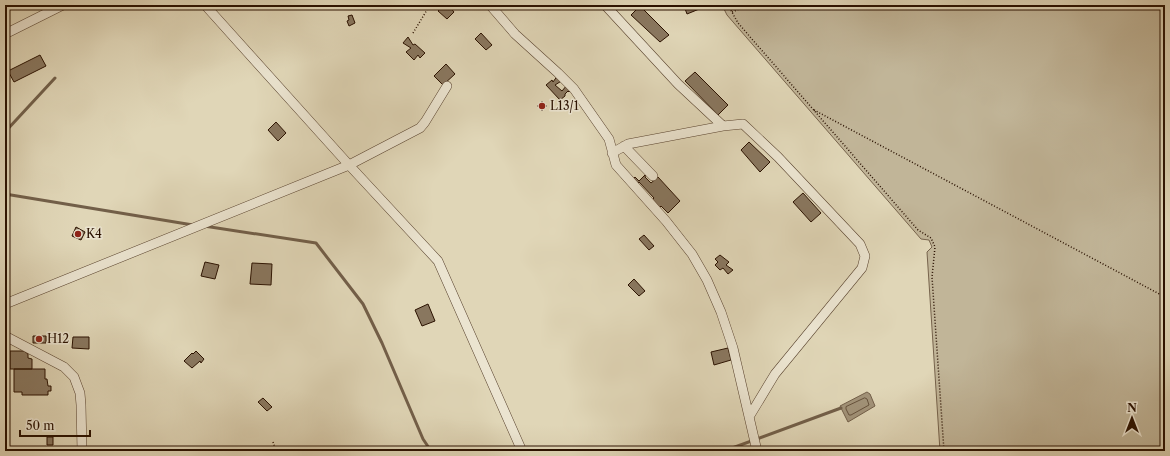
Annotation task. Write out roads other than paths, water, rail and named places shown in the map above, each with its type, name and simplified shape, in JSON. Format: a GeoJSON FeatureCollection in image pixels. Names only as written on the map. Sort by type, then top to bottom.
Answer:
{"type":"FeatureCollection","features":[{"type":"Feature","properties":{"kind":"lane"},"geometry":{"type":"LineString","coordinates":[[5,34],[64,5]]}},
{"type":"Feature","properties":{"kind":"lane"},"geometry":{"type":"LineString","coordinates":[[205,5],[349,165],[438,261],[522,451]]}},
{"type":"Feature","properties":{"kind":"lane"},"geometry":{"type":"LineString","coordinates":[[490,5],[516,34],[574,88],[609,139],[616,165],[688,248],[707,280],[721,312],[732,348],[756,448]]}},
{"type":"Feature","properties":{"kind":"lane"},"geometry":{"type":"LineString","coordinates":[[604,5],[673,78],[723,126]]}},
{"type":"Feature","properties":{"kind":"lane"},"geometry":{"type":"LineString","coordinates":[[5,304],[349,165],[420,128],[447,86]]}},
{"type":"Feature","properties":{"kind":"lane"},"geometry":{"type":"LineString","coordinates":[[612,153],[628,144],[723,126],[743,124],[778,157],[860,244],[864,256],[862,268],[775,374],[749,417]]}},
{"type":"Feature","properties":{"kind":"lane"},"geometry":{"type":"LineString","coordinates":[[624,146],[653,176]]}},
{"type":"Feature","properties":{"kind":"lane"},"geometry":{"type":"LineString","coordinates":[[5,336],[64,367],[74,377],[80,393],[82,451]]}},
{"type":"Feature","properties":{"kind":"water"},"geometry":{"type":"Polygon","coordinates":[[[867,392],[870,394],[875,406],[848,422],[840,406],[867,392]]]}},
{"type":"Feature","properties":{"kind":"waterway"},"geometry":{"type":"LineString","coordinates":[[5,132],[55,78]]}},
{"type":"Feature","properties":{"kind":"waterway"},"geometry":{"type":"LineString","coordinates":[[5,194],[193,225]]}},
{"type":"Feature","properties":{"kind":"waterway"},"geometry":{"type":"LineString","coordinates":[[204,226],[316,243],[363,304],[382,343],[423,439],[431,451]]}},
{"type":"Feature","properties":{"kind":"waterway"},"geometry":{"type":"LineString","coordinates":[[724,451],[841,408]]}},
{"type":"Feature","properties":{"kind":"place","name":"L13/1"},"geometry":{"type":"Point","coordinates":[542,106]}},
{"type":"Feature","properties":{"kind":"place","name":"K4"},"geometry":{"type":"Point","coordinates":[78,234]}},
{"type":"Feature","properties":{"kind":"place","name":"H12"},"geometry":{"type":"Point","coordinates":[39,339]}}]}
